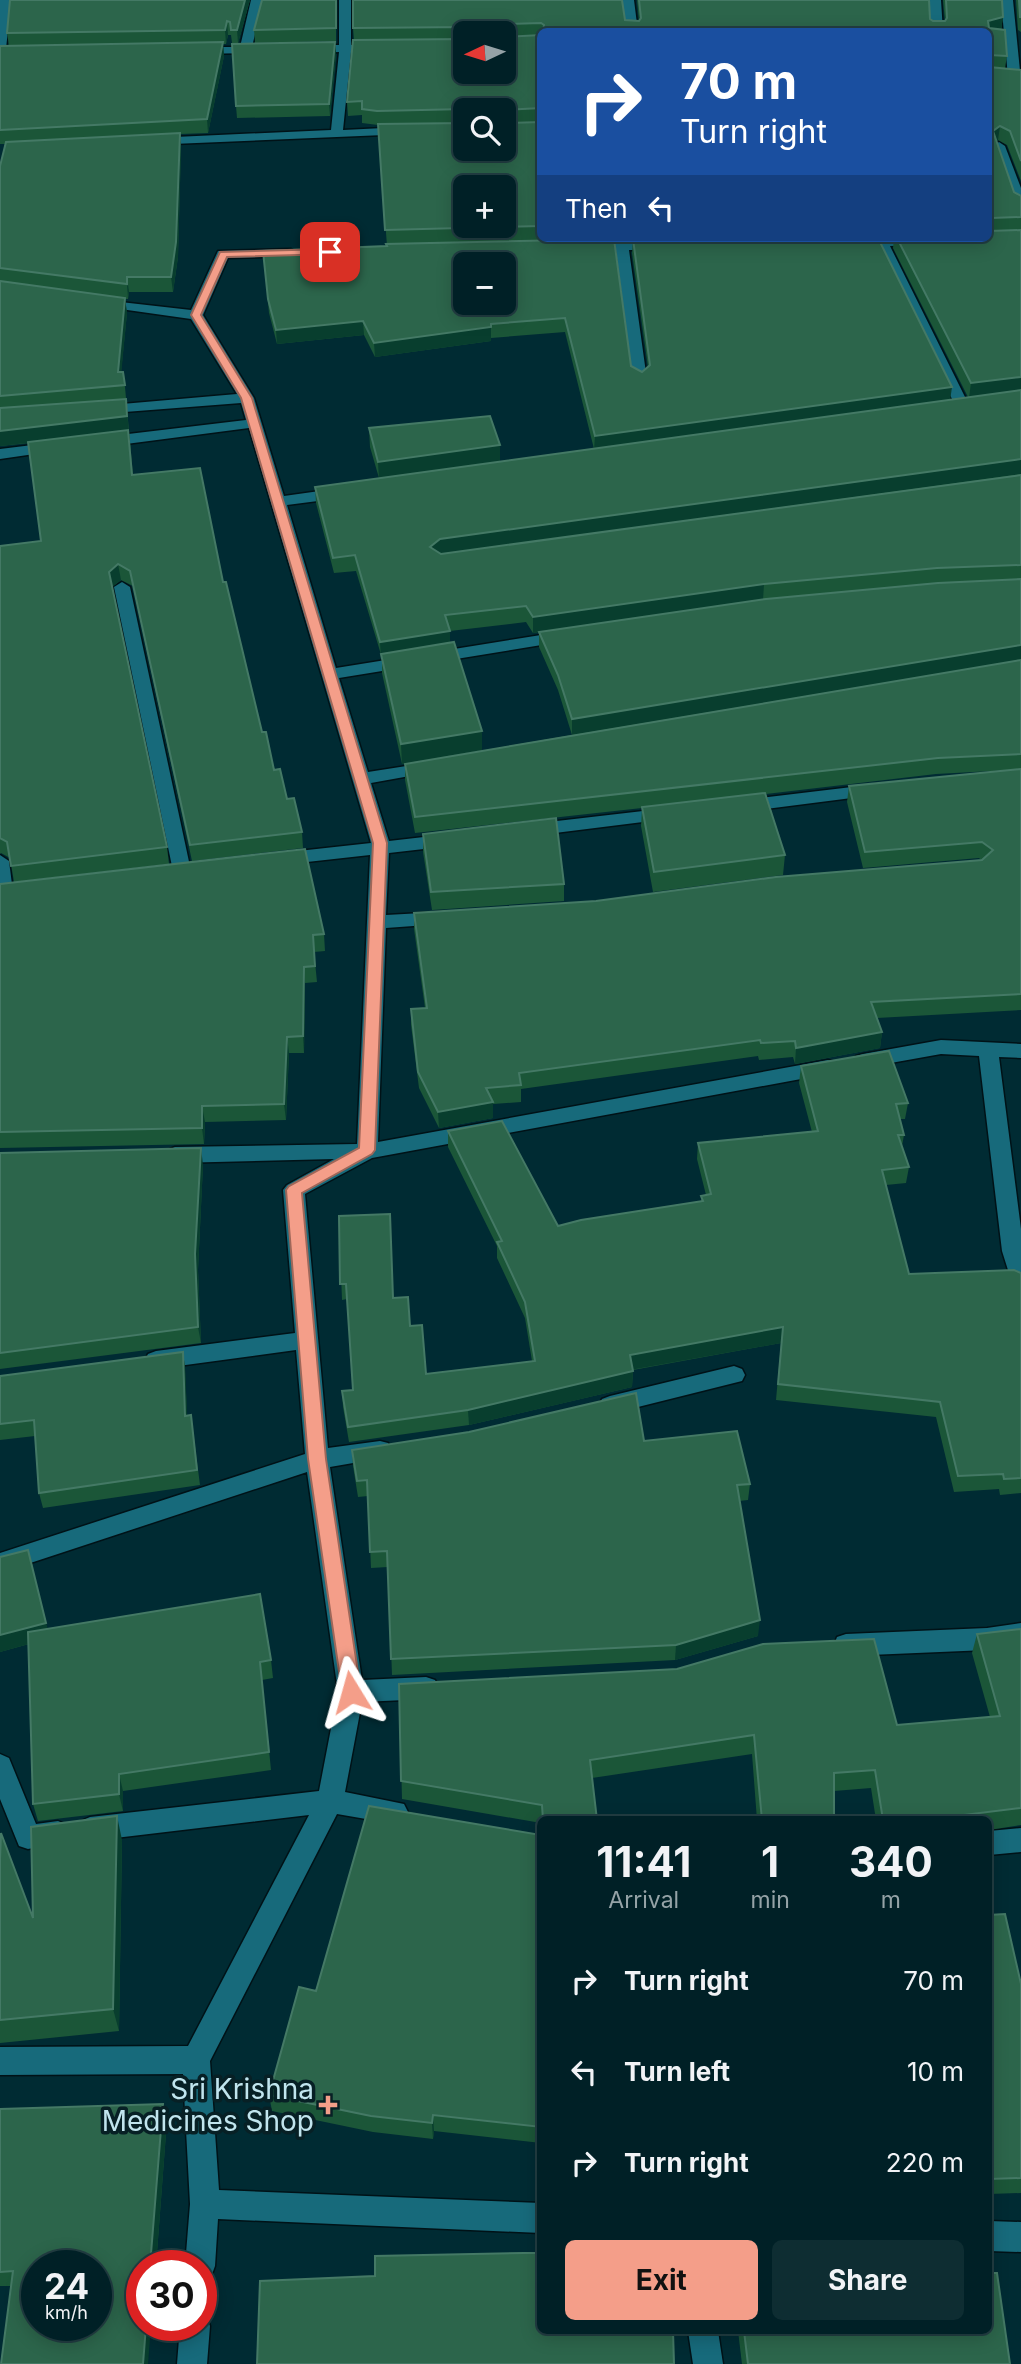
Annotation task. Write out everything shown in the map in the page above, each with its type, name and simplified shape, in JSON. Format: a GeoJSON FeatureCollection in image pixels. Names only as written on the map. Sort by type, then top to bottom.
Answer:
{"type":"FeatureCollection","features":[{"type":"Feature","properties":{"kind":"street"},"geometry":{"type":"LineString","coordinates":[[5,0],[0,53],[40,52]]}},
{"type":"Feature","properties":{"kind":"street"},"geometry":{"type":"LineString","coordinates":[[245,50],[257,0]]}},
{"type":"Feature","properties":{"kind":"street"},"geometry":{"type":"LineString","coordinates":[[337,132],[345,49],[345,0]]}},
{"type":"Feature","properties":{"kind":"street"},"geometry":{"type":"LineString","coordinates":[[628,0],[632,28]]}},
{"type":"Feature","properties":{"kind":"street"},"geometry":{"type":"LineString","coordinates":[[935,0],[937,28]]}},
{"type":"Feature","properties":{"kind":"street"},"geometry":{"type":"LineString","coordinates":[[1007,0],[1012,77]]}},
{"type":"Feature","properties":{"kind":"street"},"geometry":{"type":"LineString","coordinates":[[295,50],[399,47]]}},
{"type":"Feature","properties":{"kind":"street"},"geometry":{"type":"LineString","coordinates":[[176,51],[270,50]]}},
{"type":"Feature","properties":{"kind":"street"},"geometry":{"type":"LineString","coordinates":[[135,143],[337,132],[414,131]]}},
{"type":"Feature","properties":{"kind":"street"},"geometry":{"type":"LineString","coordinates":[[999,146],[1021,205]]}},
{"type":"Feature","properties":{"kind":"street"},"geometry":{"type":"LineString","coordinates":[[580,248],[621,242],[677,246]]}},
{"type":"Feature","properties":{"kind":"street"},"geometry":{"type":"LineString","coordinates":[[621,242],[640,380]]}},
{"type":"Feature","properties":{"kind":"street"},"geometry":{"type":"LineString","coordinates":[[841,243],[881,242],[962,405]]}},
{"type":"Feature","properties":{"kind":"street"},"geometry":{"type":"LineString","coordinates":[[196,315],[223,254],[306,252]]}},
{"type":"Feature","properties":{"kind":"street"},"geometry":{"type":"LineString","coordinates":[[78,299],[196,315]]}},
{"type":"Feature","properties":{"kind":"street"},"geometry":{"type":"LineString","coordinates":[[196,315],[247,398],[380,848],[367,1150]]}},
{"type":"Feature","properties":{"kind":"street"},"geometry":{"type":"LineString","coordinates":[[82,411],[247,398]]}},
{"type":"Feature","properties":{"kind":"street"},"geometry":{"type":"LineString","coordinates":[[94,443],[254,423]]}},
{"type":"Feature","properties":{"kind":"street"},"geometry":{"type":"LineString","coordinates":[[0,454],[67,446]]}},
{"type":"Feature","properties":{"kind":"street"},"geometry":{"type":"LineString","coordinates":[[278,501],[360,490]]}},
{"type":"Feature","properties":{"kind":"street"},"geometry":{"type":"LineString","coordinates":[[122,587],[182,871]]}},
{"type":"Feature","properties":{"kind":"street"},"geometry":{"type":"LineString","coordinates":[[330,674],[580,634]]}},
{"type":"Feature","properties":{"kind":"street"},"geometry":{"type":"LineString","coordinates":[[361,779],[455,763]]}},
{"type":"Feature","properties":{"kind":"street"},"geometry":{"type":"LineString","coordinates":[[727,807],[894,788]]}},
{"type":"Feature","properties":{"kind":"street"},"geometry":{"type":"LineString","coordinates":[[519,831],[686,812]]}},
{"type":"Feature","properties":{"kind":"street"},"geometry":{"type":"LineString","coordinates":[[261,862],[464,838]]}},
{"type":"Feature","properties":{"kind":"street"},"geometry":{"type":"LineString","coordinates":[[0,861],[7,891]]}},
{"type":"Feature","properties":{"kind":"street"},"geometry":{"type":"LineString","coordinates":[[376,922],[458,917]]}},
{"type":"Feature","properties":{"kind":"street"},"geometry":{"type":"LineString","coordinates":[[149,1155],[367,1150],[941,1047],[1021,1051]]}},
{"type":"Feature","properties":{"kind":"street"},"geometry":{"type":"LineString","coordinates":[[988,1049],[1013,1251],[1021,1280]]}},
{"type":"Feature","properties":{"kind":"street"},"geometry":{"type":"LineString","coordinates":[[201,2250],[205,2204],[196,2060],[330,1801],[351,1692],[317,1459],[294,1190],[367,1150]]}},
{"type":"Feature","properties":{"kind":"street"},"geometry":{"type":"LineString","coordinates":[[133,1363],[306,1340]]}},
{"type":"Feature","properties":{"kind":"street"},"geometry":{"type":"LineString","coordinates":[[585,1411],[734,1375]]}},
{"type":"Feature","properties":{"kind":"street"},"geometry":{"type":"LineString","coordinates":[[0,1563],[317,1459],[400,1447]]}},
{"type":"Feature","properties":{"kind":"street"},"geometry":{"type":"LineString","coordinates":[[827,1646],[987,1639],[1021,1634]]}},
{"type":"Feature","properties":{"kind":"street"},"geometry":{"type":"LineString","coordinates":[[351,1692],[446,1687]]}},
{"type":"Feature","properties":{"kind":"street"},"geometry":{"type":"LineString","coordinates":[[0,1766],[28,1837],[330,1801],[422,1817]]}},
{"type":"Feature","properties":{"kind":"street"},"geometry":{"type":"LineString","coordinates":[[992,1843],[1021,1840]]}},
{"type":"Feature","properties":{"kind":"street"},"geometry":{"type":"LineString","coordinates":[[0,2061],[196,2060]]}},
{"type":"Feature","properties":{"kind":"street"},"geometry":{"type":"LineString","coordinates":[[205,2204],[537,2218]]}},
{"type":"Feature","properties":{"kind":"street"},"geometry":{"type":"LineString","coordinates":[[992,2236],[1021,2237]]}},
{"type":"Feature","properties":{"kind":"street"},"geometry":{"type":"LineString","coordinates":[[703,2334],[708,2364]]}},
{"type":"Feature","properties":{"kind":"street"},"geometry":{"type":"LineString","coordinates":[[191,2364],[193,2341]]}},
{"type":"Feature","properties":{"kind":"building"},"geometry":{"type":"Polygon","coordinates":[[[10,0],[245,0],[237,30],[231,30],[230,22],[227,21],[225,30],[7,33],[10,0]]]}},
{"type":"Feature","properties":{"kind":"building"},"geometry":{"type":"Polygon","coordinates":[[[262,0],[336,0],[336,28],[254,30],[262,0]]]}},
{"type":"Feature","properties":{"kind":"building"},"geometry":{"type":"Polygon","coordinates":[[[353,0],[622,0],[625,20],[639,21],[639,0],[929,0],[930,19],[945,21],[946,0],[1002,0],[1003,17],[988,21],[989,28],[544,28],[541,23],[516,24],[516,21],[453,21],[453,27],[353,28],[353,0]]]}},
{"type":"Feature","properties":{"kind":"building"},"geometry":{"type":"Polygon","coordinates":[[[992,28],[1005,30],[1007,56],[992,55],[992,28]]]}},
{"type":"Feature","properties":{"kind":"building"},"geometry":{"type":"Polygon","coordinates":[[[537,35],[537,108],[516,109],[516,98],[453,98],[453,109],[362,109],[362,101],[347,102],[353,40],[453,39],[453,84],[516,84],[516,36],[537,35]]]}},
{"type":"Feature","properties":{"kind":"building"},"geometry":{"type":"Polygon","coordinates":[[[223,42],[207,119],[0,130],[0,46],[223,42]]]}},
{"type":"Feature","properties":{"kind":"building"},"geometry":{"type":"Polygon","coordinates":[[[335,42],[329,104],[236,106],[232,44],[335,42]]]}},
{"type":"Feature","properties":{"kind":"building"},"geometry":{"type":"Polygon","coordinates":[[[992,67],[1021,70],[1021,161],[1010,131],[1000,126],[993,131],[1014,192],[1021,196],[1021,217],[992,218],[992,67]]]}},
{"type":"Feature","properties":{"kind":"building"},"geometry":{"type":"Polygon","coordinates":[[[537,122],[537,226],[516,227],[516,175],[453,175],[453,228],[385,230],[378,124],[453,123],[453,161],[516,161],[516,123],[537,122]]]}},
{"type":"Feature","properties":{"kind":"building"},"geometry":{"type":"Polygon","coordinates":[[[180,133],[176,242],[171,277],[127,277],[127,284],[0,268],[0,166],[6,142],[180,133]]]}},
{"type":"Feature","properties":{"kind":"building"},"geometry":{"type":"Polygon","coordinates":[[[1021,230],[1021,377],[971,383],[899,242],[992,242],[992,231],[1021,230]]]}},
{"type":"Feature","properties":{"kind":"building"},"geometry":{"type":"Polygon","coordinates":[[[614,242],[631,366],[642,372],[650,365],[633,242],[880,242],[952,387],[595,436],[565,318],[491,324],[491,327],[374,343],[363,321],[276,330],[268,299],[263,251],[387,246],[386,244],[614,242]]]}},
{"type":"Feature","properties":{"kind":"building"},"geometry":{"type":"Polygon","coordinates":[[[0,281],[125,298],[118,372],[123,372],[125,385],[0,396],[0,281]]]}},
{"type":"Feature","properties":{"kind":"building"},"geometry":{"type":"Polygon","coordinates":[[[1021,390],[1021,459],[440,539],[430,547],[441,554],[1021,475],[1021,565],[937,568],[764,584],[533,617],[526,606],[445,615],[450,631],[380,642],[355,555],[333,558],[315,487],[1021,390]]]}},
{"type":"Feature","properties":{"kind":"building"},"geometry":{"type":"Polygon","coordinates":[[[126,399],[127,416],[0,431],[0,408],[126,399]]]}},
{"type":"Feature","properties":{"kind":"building"},"geometry":{"type":"Polygon","coordinates":[[[490,416],[500,445],[378,462],[369,428],[490,416]]]}},
{"type":"Feature","properties":{"kind":"building"},"geometry":{"type":"Polygon","coordinates":[[[128,430],[132,475],[200,468],[223,582],[226,582],[262,732],[266,732],[274,770],[280,769],[287,799],[294,798],[302,832],[190,845],[130,571],[118,564],[109,572],[167,847],[11,866],[7,842],[0,838],[0,546],[41,541],[28,442],[128,430]]]}},
{"type":"Feature","properties":{"kind":"building"},"geometry":{"type":"Polygon","coordinates":[[[1021,579],[1021,645],[572,719],[558,675],[539,632],[766,599],[938,583],[1021,579]]]}},
{"type":"Feature","properties":{"kind":"building"},"geometry":{"type":"Polygon","coordinates":[[[454,642],[482,731],[401,744],[381,654],[454,642]]]}},
{"type":"Feature","properties":{"kind":"building"},"geometry":{"type":"Polygon","coordinates":[[[1021,660],[1021,754],[938,758],[415,817],[405,764],[1021,660]]]}},
{"type":"Feature","properties":{"kind":"building"},"geometry":{"type":"Polygon","coordinates":[[[1021,769],[1021,994],[871,1002],[882,1032],[796,1048],[795,1041],[761,1043],[760,1040],[519,1073],[521,1085],[486,1088],[493,1102],[438,1112],[418,1072],[411,1009],[427,1008],[414,913],[596,901],[776,877],[982,860],[993,850],[982,842],[865,852],[849,786],[1021,769]]]}},
{"type":"Feature","properties":{"kind":"building"},"geometry":{"type":"Polygon","coordinates":[[[765,793],[785,855],[654,872],[642,807],[765,793]]]}},
{"type":"Feature","properties":{"kind":"building"},"geometry":{"type":"Polygon","coordinates":[[[556,818],[564,884],[431,892],[423,834],[556,818]]]}},
{"type":"Feature","properties":{"kind":"building"},"geometry":{"type":"Polygon","coordinates":[[[305,849],[324,934],[313,935],[315,966],[304,967],[303,1036],[287,1037],[284,1104],[202,1106],[202,1128],[0,1132],[0,884],[305,849]]]}},
{"type":"Feature","properties":{"kind":"building"},"geometry":{"type":"Polygon","coordinates":[[[889,1051],[908,1103],[896,1104],[904,1135],[898,1135],[909,1167],[882,1170],[909,1274],[1014,1270],[1021,1273],[1021,1478],[1004,1479],[1003,1474],[958,1476],[940,1402],[778,1384],[783,1327],[630,1355],[633,1371],[468,1410],[348,1427],[342,1391],[353,1390],[346,1284],[340,1284],[339,1216],[390,1214],[393,1298],[408,1297],[410,1326],[422,1325],[426,1374],[535,1361],[525,1302],[497,1242],[502,1241],[448,1131],[502,1121],[558,1226],[703,1201],[701,1196],[711,1194],[698,1143],[818,1131],[801,1066],[889,1051]]]}},
{"type":"Feature","properties":{"kind":"building"},"geometry":{"type":"Polygon","coordinates":[[[201,1148],[195,1254],[198,1327],[0,1353],[0,1153],[201,1148]]]}},
{"type":"Feature","properties":{"kind":"building"},"geometry":{"type":"Polygon","coordinates":[[[183,1352],[185,1416],[191,1415],[197,1470],[39,1493],[34,1420],[0,1424],[0,1376],[183,1352]]]}},
{"type":"Feature","properties":{"kind":"building"},"geometry":{"type":"Polygon","coordinates":[[[636,1393],[644,1441],[737,1431],[750,1484],[737,1485],[760,1620],[676,1645],[391,1659],[387,1551],[370,1552],[367,1480],[357,1481],[352,1450],[469,1432],[636,1393]]]}},
{"type":"Feature","properties":{"kind":"building"},"geometry":{"type":"Polygon","coordinates":[[[28,1550],[46,1623],[0,1635],[0,1557],[28,1550]]]}},
{"type":"Feature","properties":{"kind":"building"},"geometry":{"type":"Polygon","coordinates":[[[260,1594],[271,1660],[260,1662],[269,1752],[119,1774],[119,1794],[33,1804],[28,1632],[260,1594]]]}},
{"type":"Feature","properties":{"kind":"building"},"geometry":{"type":"Polygon","coordinates":[[[1021,1629],[1021,1808],[963,1816],[882,1816],[875,1770],[834,1773],[834,1816],[762,1816],[754,1735],[590,1760],[597,1816],[543,1816],[542,1805],[401,1781],[399,1684],[677,1669],[763,1644],[874,1639],[897,1725],[1000,1716],[977,1634],[1021,1629]]]}},
{"type":"Feature","properties":{"kind":"building"},"geometry":{"type":"Polygon","coordinates":[[[369,1806],[537,1834],[537,2127],[433,2115],[432,2123],[371,2116],[269,2095],[299,1987],[316,1991],[369,1806]]]}},
{"type":"Feature","properties":{"kind":"building"},"geometry":{"type":"Polygon","coordinates":[[[117,1816],[113,2009],[0,2020],[1,1833],[33,1918],[31,1827],[117,1816]]]}},
{"type":"Feature","properties":{"kind":"building"},"geometry":{"type":"Polygon","coordinates":[[[1005,1914],[1021,1984],[1021,2178],[992,2179],[992,1915],[1005,1914]]]}},
{"type":"Feature","properties":{"kind":"building"},"geometry":{"type":"Polygon","coordinates":[[[163,2104],[151,2250],[126,2250],[126,2341],[145,2341],[143,2364],[1,2364],[13,2271],[0,2272],[0,2109],[163,2104]]]}},
{"type":"Feature","properties":{"kind":"building"},"geometry":{"type":"Polygon","coordinates":[[[537,2253],[537,2334],[673,2334],[674,2364],[257,2364],[260,2281],[375,2276],[375,2256],[537,2253]]]}},
{"type":"Feature","properties":{"kind":"building"},"geometry":{"type":"Polygon","coordinates":[[[992,2273],[997,2273],[1010,2364],[748,2364],[744,2334],[992,2334],[992,2273]]]}},
{"type":"Feature","properties":{"kind":"place","name":"Sri Krishna Medicines Shop"},"geometry":{"type":"Point","coordinates":[328,2105]}},
{"type":"Feature","properties":{"kind":"route"},"geometry":{"type":"LineString","coordinates":[[330,252],[223,254],[196,315],[247,398],[380,843],[367,1150],[294,1190],[317,1459],[351,1692]]}}]}
